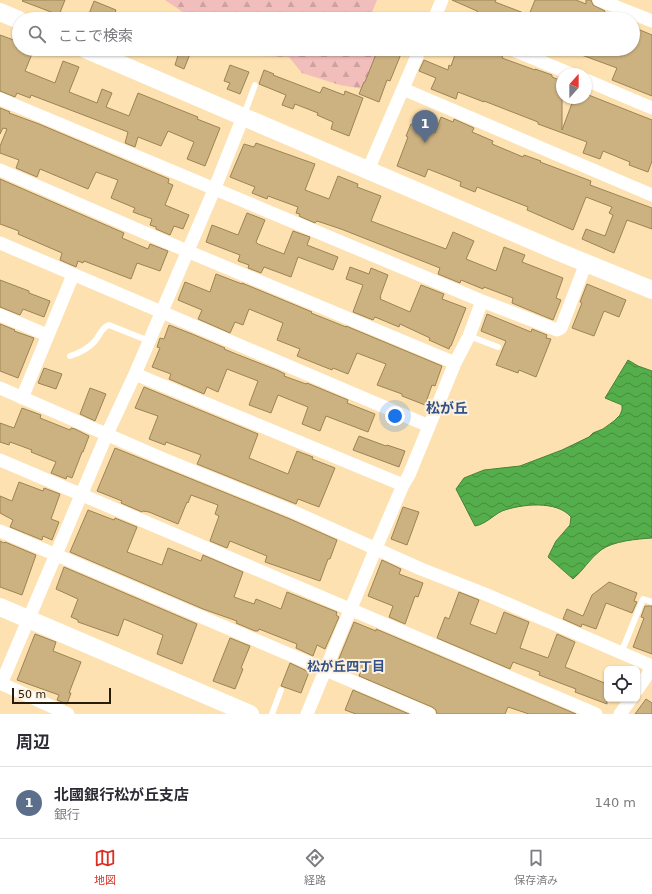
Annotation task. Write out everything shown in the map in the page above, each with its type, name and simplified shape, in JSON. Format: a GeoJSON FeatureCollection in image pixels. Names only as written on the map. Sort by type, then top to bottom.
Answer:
{"type":"FeatureCollection","features":[{"type":"Feature","properties":{"kind":"street"},"geometry":{"type":"LineString","coordinates":[[438,12],[442,0]]}},
{"type":"Feature","properties":{"kind":"street"},"geometry":{"type":"LineString","coordinates":[[599,0],[629,12]]}},
{"type":"Feature","properties":{"kind":"street"},"geometry":{"type":"LineString","coordinates":[[0,12],[12,17]]}},
{"type":"Feature","properties":{"kind":"street"},"geometry":{"type":"LineString","coordinates":[[640,16],[652,21]]}},
{"type":"Feature","properties":{"kind":"street"},"geometry":{"type":"LineString","coordinates":[[101,56],[652,290]]}},
{"type":"Feature","properties":{"kind":"street"},"geometry":{"type":"LineString","coordinates":[[368,170],[417,56]]}},
{"type":"Feature","properties":{"kind":"street"},"geometry":{"type":"LineString","coordinates":[[528,56],[557,68]]}},
{"type":"Feature","properties":{"kind":"street"},"geometry":{"type":"LineString","coordinates":[[592,83],[652,108]]}},
{"type":"Feature","properties":{"kind":"street"},"geometry":{"type":"LineString","coordinates":[[403,89],[652,195]]}},
{"type":"Feature","properties":{"kind":"street"},"geometry":{"type":"LineString","coordinates":[[0,99],[214,190],[482,301],[557,330],[560,328],[586,263]]}},
{"type":"Feature","properties":{"kind":"street"},"geometry":{"type":"LineString","coordinates":[[60,712],[0,683],[214,190],[243,117]]}},
{"type":"Feature","properties":{"kind":"street"},"geometry":{"type":"LineString","coordinates":[[0,170],[187,251],[455,363]]}},
{"type":"Feature","properties":{"kind":"street"},"geometry":{"type":"LineString","coordinates":[[0,243],[429,426]]}},
{"type":"Feature","properties":{"kind":"street"},"geometry":{"type":"LineString","coordinates":[[22,398],[73,275]]}},
{"type":"Feature","properties":{"kind":"street"},"geometry":{"type":"LineString","coordinates":[[307,714],[455,363],[470,336],[482,301]]}},
{"type":"Feature","properties":{"kind":"street"},"geometry":{"type":"LineString","coordinates":[[0,315],[47,335]]}},
{"type":"Feature","properties":{"kind":"street"},"geometry":{"type":"LineString","coordinates":[[135,374],[403,485]]}},
{"type":"Feature","properties":{"kind":"street"},"geometry":{"type":"LineString","coordinates":[[0,388],[202,475],[294,512],[421,569],[485,594],[652,667],[640,685]]}},
{"type":"Feature","properties":{"kind":"street"},"geometry":{"type":"LineString","coordinates":[[0,460],[596,714]]}},
{"type":"Feature","properties":{"kind":"street"},"geometry":{"type":"LineString","coordinates":[[0,531],[429,714]]}},
{"type":"Feature","properties":{"kind":"street"},"geometry":{"type":"LineString","coordinates":[[0,607],[250,714]]}},
{"type":"Feature","properties":{"kind":"street"},"geometry":{"type":"LineString","coordinates":[[620,714],[629,702]]}},
{"type":"Feature","properties":{"kind":"lane"},"geometry":{"type":"LineString","coordinates":[[243,117],[255,85]]}},
{"type":"Feature","properties":{"kind":"lane"},"geometry":{"type":"LineString","coordinates":[[70,356],[84,350],[95,341],[102,329],[109,325],[149,340]]}},
{"type":"Feature","properties":{"kind":"lane"},"geometry":{"type":"LineString","coordinates":[[470,336],[498,347]]}},
{"type":"Feature","properties":{"kind":"lane"},"geometry":{"type":"LineString","coordinates":[[621,654],[644,599],[652,602]]}},
{"type":"Feature","properties":{"kind":"lane"},"geometry":{"type":"LineString","coordinates":[[272,714],[281,690]]}},
{"type":"Feature","properties":{"kind":"green space"},"geometry":{"type":"Polygon","coordinates":[[[165,0],[377,0],[372,12],[183,12],[165,0]]]}},
{"type":"Feature","properties":{"kind":"green space"},"geometry":{"type":"Polygon","coordinates":[[[262,56],[375,56],[363,89],[340,85],[302,73],[289,57],[262,56]]]}},
{"type":"Feature","properties":{"kind":"water"},"geometry":{"type":"Polygon","coordinates":[[[628,360],[638,366],[652,371],[652,538],[625,541],[606,547],[597,553],[573,579],[548,557],[556,541],[570,525],[571,517],[565,512],[548,506],[528,505],[502,511],[486,522],[475,526],[456,489],[464,478],[484,470],[520,466],[562,450],[589,437],[593,433],[603,429],[614,421],[620,415],[622,405],[605,398],[628,360]]]}},
{"type":"Feature","properties":{"kind":"building"},"geometry":{"type":"Polygon","coordinates":[[[65,0],[60,12],[51,12],[22,1],[65,0]]]}},
{"type":"Feature","properties":{"kind":"building"},"geometry":{"type":"Polygon","coordinates":[[[452,0],[496,0],[495,2],[521,12],[477,12],[452,0]]]}},
{"type":"Feature","properties":{"kind":"building"},"geometry":{"type":"Polygon","coordinates":[[[535,0],[576,0],[586,4],[586,0],[591,0],[593,5],[605,11],[530,12],[535,0]]]}},
{"type":"Feature","properties":{"kind":"building"},"geometry":{"type":"Polygon","coordinates":[[[94,1],[116,10],[115,12],[90,12],[94,1]]]}},
{"type":"Feature","properties":{"kind":"building"},"geometry":{"type":"Polygon","coordinates":[[[640,30],[652,35],[652,96],[612,80],[617,68],[584,56],[640,56],[640,30]]]}},
{"type":"Feature","properties":{"kind":"building"},"geometry":{"type":"Polygon","coordinates":[[[0,35],[12,39],[12,56],[31,56],[25,71],[55,83],[63,61],[79,67],[69,92],[97,103],[102,89],[112,93],[106,107],[129,116],[138,93],[198,117],[197,119],[220,128],[205,166],[187,159],[194,142],[168,131],[161,146],[138,137],[135,147],[125,143],[128,132],[31,95],[30,98],[17,93],[15,97],[0,91],[0,35]]]}},
{"type":"Feature","properties":{"kind":"building"},"geometry":{"type":"Polygon","coordinates":[[[178,56],[189,56],[184,69],[175,65],[178,56]]]}},
{"type":"Feature","properties":{"kind":"building"},"geometry":{"type":"Polygon","coordinates":[[[375,56],[400,56],[390,81],[387,80],[379,102],[359,94],[375,56]]]}},
{"type":"Feature","properties":{"kind":"building"},"geometry":{"type":"Polygon","coordinates":[[[455,56],[502,56],[502,58],[552,75],[552,77],[556,79],[556,104],[562,104],[562,130],[572,104],[592,104],[592,96],[652,120],[652,161],[648,172],[629,165],[630,162],[603,151],[600,159],[583,153],[587,142],[538,124],[538,122],[484,101],[458,92],[456,99],[431,89],[436,78],[419,71],[424,60],[448,70],[449,65],[451,66],[455,56]]]}},
{"type":"Feature","properties":{"kind":"building"},"geometry":{"type":"Polygon","coordinates":[[[230,65],[249,72],[240,94],[227,89],[230,83],[224,81],[230,65]]]}},
{"type":"Feature","properties":{"kind":"building"},"geometry":{"type":"Polygon","coordinates":[[[264,70],[274,74],[273,75],[320,93],[323,87],[344,95],[345,91],[363,98],[349,136],[331,129],[333,122],[317,115],[318,113],[295,104],[293,109],[282,105],[286,95],[259,84],[264,70]]]}},
{"type":"Feature","properties":{"kind":"building"},"geometry":{"type":"Polygon","coordinates":[[[0,108],[169,179],[168,183],[173,185],[165,205],[189,215],[183,229],[174,226],[170,235],[156,229],[156,227],[150,225],[152,219],[133,212],[135,208],[111,198],[118,180],[96,172],[88,189],[40,169],[37,177],[16,168],[19,160],[0,153],[0,146],[7,129],[3,128],[0,134],[0,108]]]}},
{"type":"Feature","properties":{"kind":"building"},"geometry":{"type":"Polygon","coordinates":[[[441,117],[453,122],[454,119],[474,128],[472,132],[493,141],[492,144],[523,157],[524,155],[541,161],[540,162],[591,181],[590,185],[652,208],[652,229],[627,220],[614,253],[582,239],[586,229],[605,236],[613,215],[609,213],[612,207],[586,197],[573,230],[527,210],[528,207],[477,187],[475,192],[460,186],[461,182],[428,169],[425,177],[397,166],[408,137],[406,136],[411,124],[435,133],[441,117]]]}},
{"type":"Feature","properties":{"kind":"building"},"geometry":{"type":"Polygon","coordinates":[[[256,143],[315,164],[305,190],[329,199],[338,176],[358,184],[357,187],[381,196],[371,221],[446,249],[453,232],[474,241],[466,259],[496,271],[504,247],[525,255],[522,262],[563,278],[556,298],[561,300],[553,320],[512,303],[513,298],[484,287],[483,289],[461,280],[460,283],[438,274],[440,268],[341,229],[317,221],[315,223],[299,216],[300,214],[296,213],[298,207],[268,196],[267,199],[252,193],[255,187],[230,177],[244,144],[254,147],[256,143]]]}},
{"type":"Feature","properties":{"kind":"building"},"geometry":{"type":"Polygon","coordinates":[[[0,179],[124,233],[122,238],[148,249],[150,244],[168,251],[160,271],[137,263],[131,279],[84,261],[83,263],[78,261],[76,267],[60,260],[62,253],[18,234],[19,231],[0,224],[0,179]]]}},
{"type":"Feature","properties":{"kind":"building"},"geometry":{"type":"Polygon","coordinates":[[[247,213],[265,220],[256,242],[258,244],[284,254],[293,231],[310,237],[307,245],[338,257],[333,270],[298,257],[291,277],[264,267],[261,273],[248,268],[249,265],[238,261],[240,255],[206,242],[212,225],[238,235],[247,213]]]}},
{"type":"Feature","properties":{"kind":"building"},"geometry":{"type":"Polygon","coordinates":[[[350,267],[369,274],[371,268],[388,275],[380,299],[410,312],[421,285],[444,294],[442,299],[466,308],[449,349],[400,324],[399,327],[375,317],[373,320],[353,312],[363,285],[346,279],[350,267]]]}},
{"type":"Feature","properties":{"kind":"building"},"geometry":{"type":"Polygon","coordinates":[[[216,274],[242,283],[312,312],[311,313],[442,366],[435,386],[432,385],[425,405],[402,396],[402,394],[377,385],[386,364],[357,353],[348,374],[333,368],[332,370],[297,356],[300,349],[277,340],[283,323],[249,309],[243,325],[235,322],[230,333],[198,319],[202,310],[178,300],[185,282],[210,292],[216,274]]]}},
{"type":"Feature","properties":{"kind":"building"},"geometry":{"type":"Polygon","coordinates":[[[0,280],[50,301],[44,317],[23,309],[20,315],[0,307],[0,280]]]}},
{"type":"Feature","properties":{"kind":"building"},"geometry":{"type":"Polygon","coordinates":[[[587,284],[626,300],[619,317],[604,311],[594,336],[572,328],[582,303],[580,302],[587,284]]]}},
{"type":"Feature","properties":{"kind":"building"},"geometry":{"type":"Polygon","coordinates":[[[487,314],[531,332],[532,329],[547,335],[546,338],[551,339],[536,377],[519,370],[518,373],[496,365],[506,341],[481,331],[487,314]]]}},
{"type":"Feature","properties":{"kind":"building"},"geometry":{"type":"Polygon","coordinates":[[[0,324],[34,338],[18,378],[0,371],[0,324]]]}},
{"type":"Feature","properties":{"kind":"building"},"geometry":{"type":"Polygon","coordinates":[[[169,325],[277,370],[285,374],[284,376],[306,384],[307,383],[348,400],[347,403],[375,414],[368,432],[326,416],[320,431],[302,424],[308,407],[278,395],[271,413],[249,405],[258,381],[227,369],[218,392],[207,387],[204,394],[169,379],[171,374],[152,367],[160,348],[157,347],[160,338],[164,339],[169,325]]]}},
{"type":"Feature","properties":{"kind":"building"},"geometry":{"type":"Polygon","coordinates":[[[44,368],[62,374],[56,389],[38,383],[44,368]]]}},
{"type":"Feature","properties":{"kind":"building"},"geometry":{"type":"Polygon","coordinates":[[[144,387],[258,434],[249,458],[288,474],[297,451],[335,468],[319,507],[298,499],[296,504],[197,464],[201,455],[166,442],[165,445],[149,439],[158,416],[135,408],[144,387]]]}},
{"type":"Feature","properties":{"kind":"building"},"geometry":{"type":"Polygon","coordinates":[[[90,388],[106,394],[95,421],[80,414],[90,388]]]}},
{"type":"Feature","properties":{"kind":"building"},"geometry":{"type":"Polygon","coordinates":[[[22,408],[41,415],[40,418],[70,430],[71,428],[75,429],[89,436],[72,478],[67,476],[66,479],[51,473],[56,462],[31,452],[32,450],[10,442],[9,445],[0,442],[0,423],[14,428],[22,408]]]}},
{"type":"Feature","properties":{"kind":"building"},"geometry":{"type":"Polygon","coordinates":[[[359,436],[405,451],[399,467],[353,450],[359,436]]]}},
{"type":"Feature","properties":{"kind":"building"},"geometry":{"type":"Polygon","coordinates":[[[115,448],[290,519],[337,540],[320,581],[265,562],[267,556],[230,541],[227,548],[210,541],[219,516],[215,514],[218,505],[191,495],[178,524],[149,512],[142,512],[121,503],[122,501],[97,491],[115,448]]]}},
{"type":"Feature","properties":{"kind":"building"},"geometry":{"type":"Polygon","coordinates":[[[19,482],[43,491],[44,488],[60,494],[51,519],[59,522],[52,540],[43,536],[42,540],[10,527],[13,520],[0,513],[0,496],[12,501],[19,482]]]}},
{"type":"Feature","properties":{"kind":"building"},"geometry":{"type":"Polygon","coordinates":[[[403,507],[419,512],[407,545],[391,539],[403,507]]]}},
{"type":"Feature","properties":{"kind":"building"},"geometry":{"type":"Polygon","coordinates":[[[88,510],[114,520],[115,518],[137,527],[127,552],[162,565],[168,548],[201,561],[203,555],[243,572],[234,597],[254,604],[256,599],[281,609],[287,592],[337,612],[336,615],[339,617],[325,649],[317,645],[313,656],[296,648],[297,644],[259,629],[258,631],[255,631],[236,623],[237,621],[203,609],[70,552],[88,510]]]}},
{"type":"Feature","properties":{"kind":"building"},"geometry":{"type":"Polygon","coordinates":[[[0,541],[36,555],[22,595],[0,587],[0,541]]]}},
{"type":"Feature","properties":{"kind":"building"},"geometry":{"type":"Polygon","coordinates":[[[382,560],[401,569],[399,574],[423,583],[418,597],[415,596],[405,624],[389,617],[393,606],[368,596],[382,560]]]}},
{"type":"Feature","properties":{"kind":"building"},"geometry":{"type":"Polygon","coordinates":[[[64,567],[197,624],[182,664],[157,654],[163,635],[124,619],[118,636],[78,622],[78,620],[71,617],[78,599],[56,589],[64,567]]]}},
{"type":"Feature","properties":{"kind":"building"},"geometry":{"type":"Polygon","coordinates":[[[609,582],[637,593],[634,601],[637,602],[632,613],[606,603],[596,629],[582,624],[581,627],[563,619],[567,609],[583,616],[592,595],[609,582]]]}},
{"type":"Feature","properties":{"kind":"building"},"geometry":{"type":"Polygon","coordinates":[[[459,592],[479,600],[470,624],[496,634],[504,612],[529,622],[520,648],[548,658],[557,634],[575,642],[565,667],[604,683],[604,702],[607,702],[607,704],[575,692],[576,689],[539,675],[540,672],[513,662],[510,669],[437,638],[445,617],[449,619],[459,592]]]}},
{"type":"Feature","properties":{"kind":"building"},"geometry":{"type":"Polygon","coordinates":[[[645,606],[652,606],[652,654],[633,647],[644,618],[641,617],[645,606]]]}},
{"type":"Feature","properties":{"kind":"building"},"geometry":{"type":"Polygon","coordinates":[[[354,622],[376,631],[376,629],[576,714],[529,714],[508,707],[505,714],[437,714],[436,710],[432,707],[359,676],[361,670],[338,661],[354,622]]]}},
{"type":"Feature","properties":{"kind":"building"},"geometry":{"type":"Polygon","coordinates":[[[35,634],[56,642],[53,651],[81,662],[69,693],[71,693],[67,704],[57,700],[59,695],[17,680],[35,634]]]}},
{"type":"Feature","properties":{"kind":"building"},"geometry":{"type":"Polygon","coordinates":[[[230,638],[250,646],[241,668],[243,669],[235,689],[213,681],[230,638]]]}},
{"type":"Feature","properties":{"kind":"building"},"geometry":{"type":"Polygon","coordinates":[[[290,663],[309,672],[301,693],[281,686],[290,663]]]}},
{"type":"Feature","properties":{"kind":"building"},"geometry":{"type":"Polygon","coordinates":[[[353,690],[409,714],[356,714],[345,710],[353,690]]]}},
{"type":"Feature","properties":{"kind":"building"},"geometry":{"type":"Polygon","coordinates":[[[646,699],[652,703],[652,714],[635,714],[646,699]]]}},
{"type":"Feature","properties":{"kind":"place","name":"北國銀行松が丘支店"},"geometry":{"type":"Point","coordinates":[425,143]}},
{"type":"Feature","properties":{"kind":"district","name":"松が丘"},"geometry":{"type":"Point","coordinates":[447,408]}},
{"type":"Feature","properties":{"kind":"district","name":"松が丘四丁目"},"geometry":{"type":"Point","coordinates":[346,666]}}]}
